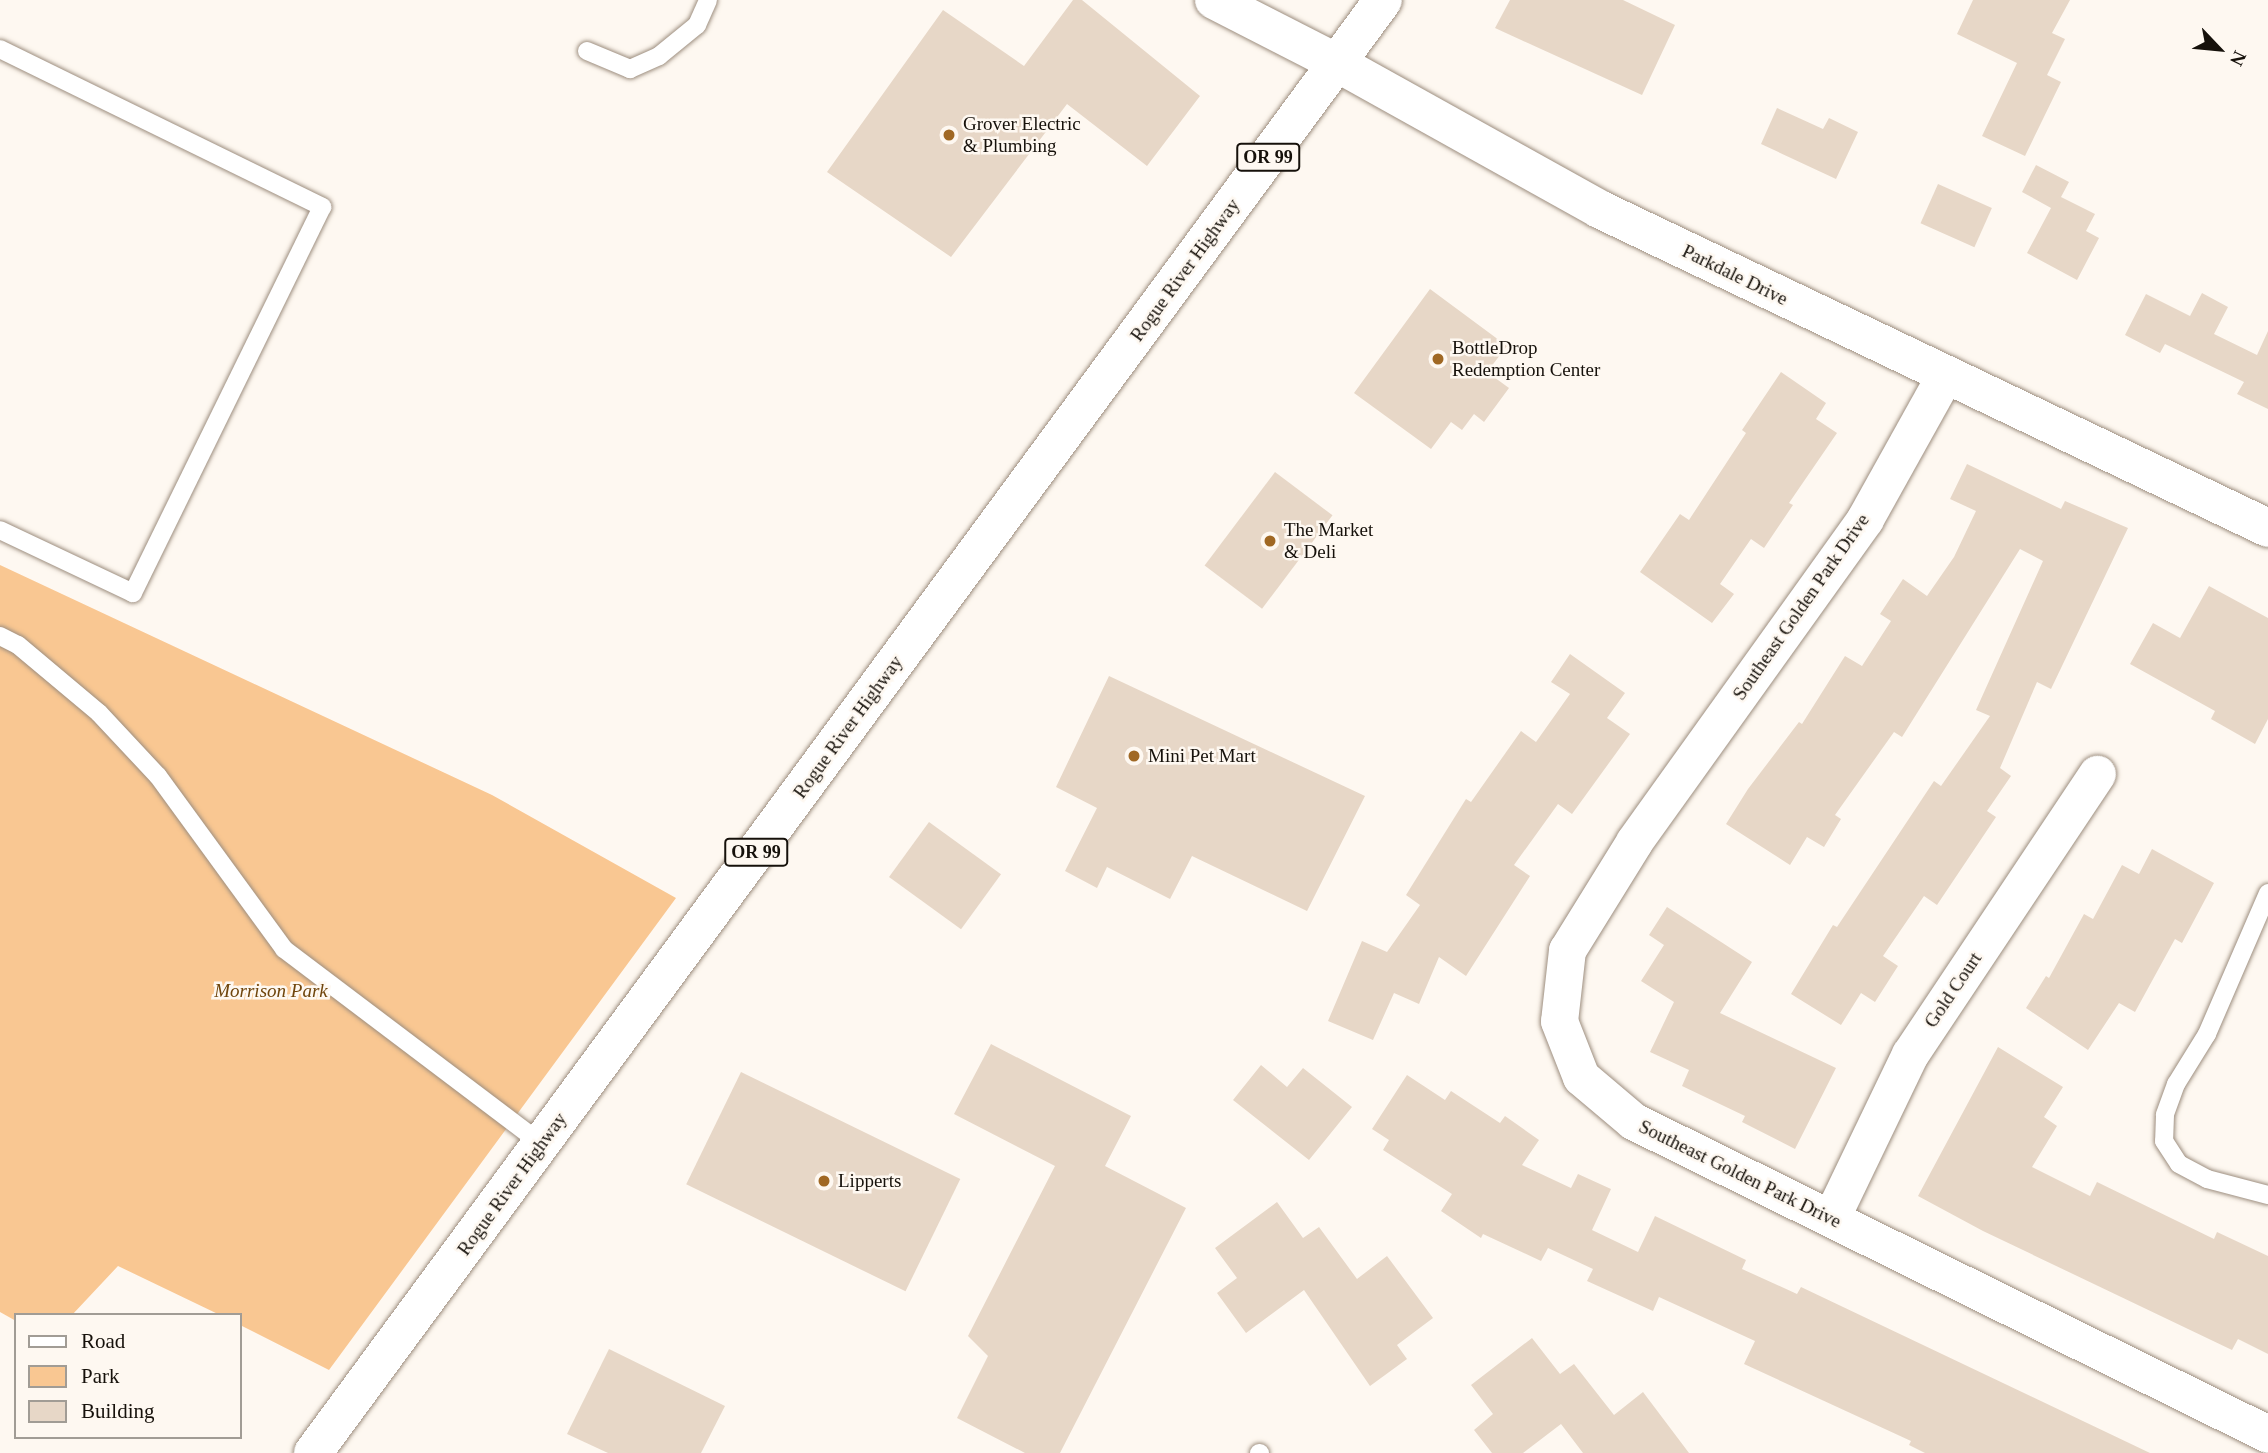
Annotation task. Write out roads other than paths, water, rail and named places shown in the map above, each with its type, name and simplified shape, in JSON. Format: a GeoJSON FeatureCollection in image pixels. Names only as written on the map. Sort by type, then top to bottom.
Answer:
{"type":"FeatureCollection","features":[{"type":"Feature","properties":{"kind":"main road","name":"Parkdale Drive"},"geometry":{"type":"LineString","coordinates":[[1214,0],[1337,63],[1599,209],[2268,528]]}},
{"type":"Feature","properties":{"kind":"main road","name":"Rogue River Highway"},"geometry":{"type":"LineString","coordinates":[[313,1453],[1383,0]]}},
{"type":"Feature","properties":{"kind":"street","name":"Southeast Golden Park Drive"},"geometry":{"type":"LineString","coordinates":[[1945,375],[1865,519],[1634,842],[1567,950],[1559,1021],[1581,1077],[1633,1121],[2268,1434]]}},
{"type":"Feature","properties":{"kind":"street","name":"Gold Court"},"geometry":{"type":"LineString","coordinates":[[1831,1218],[1910,1054],[2097,774]]}},
{"type":"Feature","properties":{"kind":"lane"},"geometry":{"type":"LineString","coordinates":[[587,51],[629,69],[659,56],[696,25],[708,0]]}},
{"type":"Feature","properties":{"kind":"lane"},"geometry":{"type":"LineString","coordinates":[[0,49],[322,207],[133,593],[0,530]]}},
{"type":"Feature","properties":{"kind":"lane"},"geometry":{"type":"LineString","coordinates":[[0,636],[18,645],[99,713],[158,776],[284,949],[542,1144]]}},
{"type":"Feature","properties":{"kind":"lane"},"geometry":{"type":"LineString","coordinates":[[2268,893],[2207,1034],[2176,1084],[2165,1115],[2164,1141],[2179,1164],[2207,1179],[2268,1195]]}},
{"type":"Feature","properties":{"kind":"place","name":"Grover Electric & Plumbing"},"geometry":{"type":"Point","coordinates":[949,135]}},
{"type":"Feature","properties":{"kind":"place","name":"BottleDrop Redemption Center"},"geometry":{"type":"Point","coordinates":[1438,359]}},
{"type":"Feature","properties":{"kind":"place","name":"The Market & Deli"},"geometry":{"type":"Point","coordinates":[1270,541]}},
{"type":"Feature","properties":{"kind":"place","name":"Mini Pet Mart"},"geometry":{"type":"Point","coordinates":[1134,756]}},
{"type":"Feature","properties":{"kind":"place","name":"Lipperts"},"geometry":{"type":"Point","coordinates":[824,1181]}},
{"type":"Feature","properties":{"kind":"park label","name":"Morrison Park"},"geometry":{"type":"Point","coordinates":[271,991]}}]}
